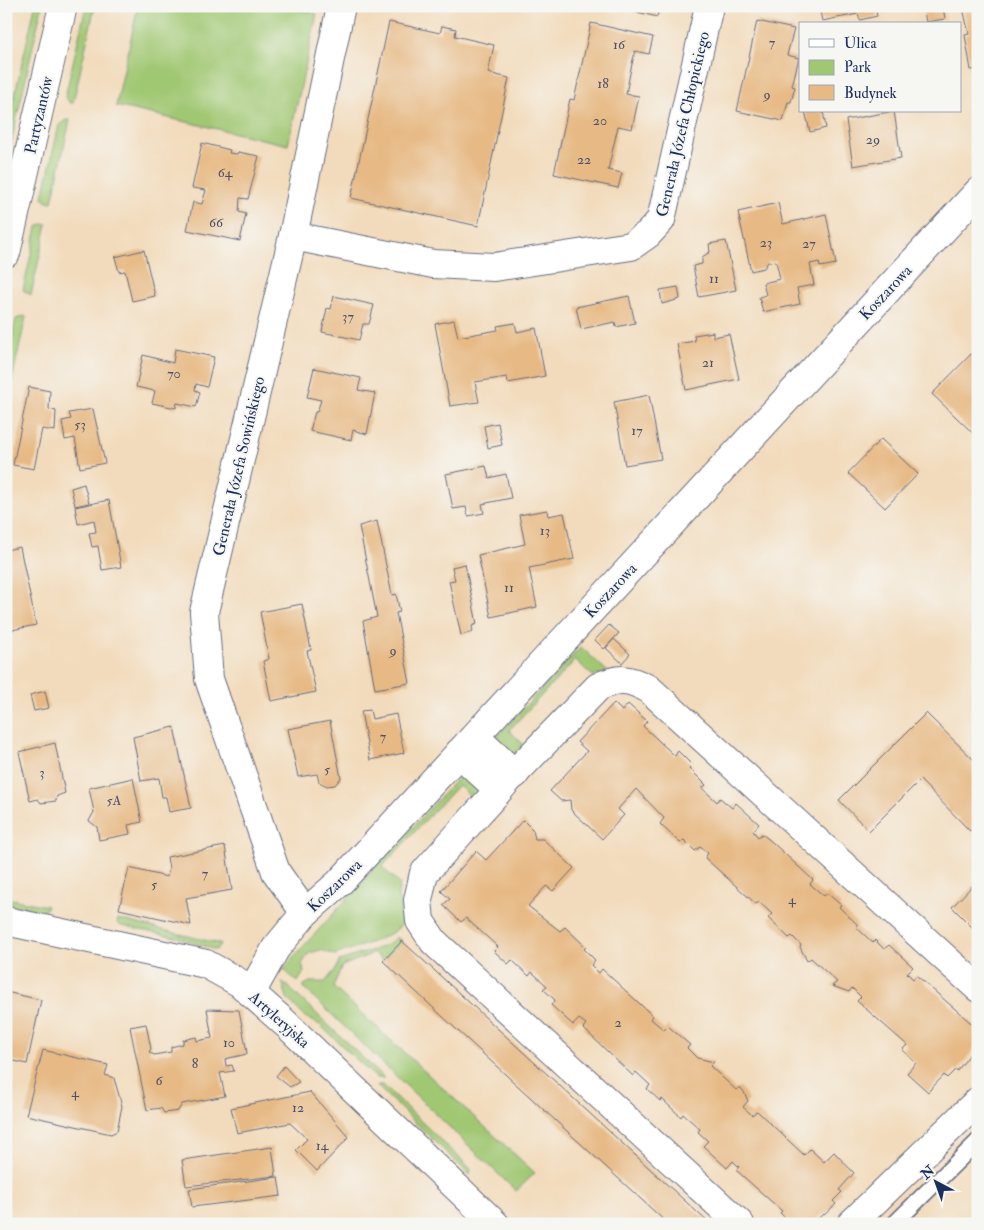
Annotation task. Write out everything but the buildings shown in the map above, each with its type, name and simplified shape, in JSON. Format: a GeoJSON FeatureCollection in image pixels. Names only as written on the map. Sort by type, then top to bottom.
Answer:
{"type":"FeatureCollection","features":[{"type":"Feature","properties":{"kind":"street","name":"Partyzantów"},"geometry":{"type":"LineString","coordinates":[[6,253],[10,215],[63,6]]}},
{"type":"Feature","properties":{"kind":"street","name":"Generała Józefa Sowińskiego"},"geometry":{"type":"LineString","coordinates":[[305,913],[276,872],[209,679],[204,612],[293,236],[341,6]]}},
{"type":"Feature","properties":{"kind":"street","name":"Generała Józefa Chłopickiego"},"geometry":{"type":"LineString","coordinates":[[293,236],[433,264],[494,268],[631,246],[648,234],[661,220],[710,6]]}},
{"type":"Feature","properties":{"kind":"street","name":"Koszarowa"},"geometry":{"type":"LineString","coordinates":[[251,993],[276,948],[305,913],[339,883],[978,192]]}},
{"type":"Feature","properties":{"kind":"street"},"geometry":{"type":"LineString","coordinates":[[740,1224],[434,942],[420,920],[418,900],[424,873],[507,782],[598,687],[612,681],[630,679],[650,689],[978,988]]}},
{"type":"Feature","properties":{"kind":"street"},"geometry":{"type":"LineString","coordinates":[[467,745],[507,782]]}},
{"type":"Feature","properties":{"kind":"street","name":"Artyleryjska"},"geometry":{"type":"LineString","coordinates":[[6,921],[206,964],[240,983],[495,1224]]}},
{"type":"Feature","properties":{"kind":"street"},"geometry":{"type":"LineString","coordinates":[[851,1224],[978,1101]]}},
{"type":"Feature","properties":{"kind":"lane"},"geometry":{"type":"LineString","coordinates":[[894,1224],[978,1141]]}},
{"type":"Feature","properties":{"kind":"green space"},"geometry":{"type":"Polygon","coordinates":[[[35,6],[42,6],[6,166],[6,134],[35,6]]]}},
{"type":"Feature","properties":{"kind":"green space"},"geometry":{"type":"Polygon","coordinates":[[[86,6],[95,6],[73,103],[70,103],[65,97],[86,6]]]}},
{"type":"Feature","properties":{"kind":"green space"},"geometry":{"type":"Polygon","coordinates":[[[138,6],[282,6],[317,14],[288,145],[116,106],[138,6]]]}},
{"type":"Feature","properties":{"kind":"green space"},"geometry":{"type":"Polygon","coordinates":[[[66,120],[70,120],[52,202],[45,201],[43,197],[59,125],[66,120]]]}},
{"type":"Feature","properties":{"kind":"green space"},"geometry":{"type":"Polygon","coordinates":[[[47,224],[31,295],[23,290],[37,227],[47,224]]]}},
{"type":"Feature","properties":{"kind":"green space"},"geometry":{"type":"Polygon","coordinates":[[[26,317],[6,407],[6,362],[16,319],[26,317]]]}},
{"type":"Feature","properties":{"kind":"green space"},"geometry":{"type":"Polygon","coordinates":[[[581,647],[609,673],[593,676],[575,660],[509,730],[521,742],[522,746],[514,754],[507,753],[497,740],[499,734],[581,647]]]}},
{"type":"Feature","properties":{"kind":"green space"},"geometry":{"type":"Polygon","coordinates":[[[464,775],[479,786],[477,796],[473,799],[458,785],[382,867],[400,884],[398,895],[403,923],[390,934],[335,955],[321,950],[309,953],[302,964],[304,972],[298,982],[284,970],[290,961],[457,779],[464,775]]]}},
{"type":"Feature","properties":{"kind":"green space"},"geometry":{"type":"Polygon","coordinates":[[[6,898],[47,906],[42,911],[6,904],[6,898]]]}},
{"type":"Feature","properties":{"kind":"green space"},"geometry":{"type":"Polygon","coordinates":[[[118,919],[221,944],[216,950],[180,938],[121,926],[117,923],[118,919]]]}},
{"type":"Feature","properties":{"kind":"green space"},"geometry":{"type":"Polygon","coordinates":[[[397,937],[402,941],[383,961],[374,953],[342,966],[333,987],[535,1173],[516,1191],[302,986],[310,982],[325,982],[336,969],[339,961],[385,946],[397,937]]]}},
{"type":"Feature","properties":{"kind":"green space"},"geometry":{"type":"Polygon","coordinates":[[[282,981],[384,1078],[377,1078],[373,1075],[320,1025],[305,1017],[287,998],[282,981]]]}},
{"type":"Feature","properties":{"kind":"green space"},"geometry":{"type":"Polygon","coordinates":[[[383,1085],[471,1169],[470,1175],[377,1086],[383,1085]]]}}]}
